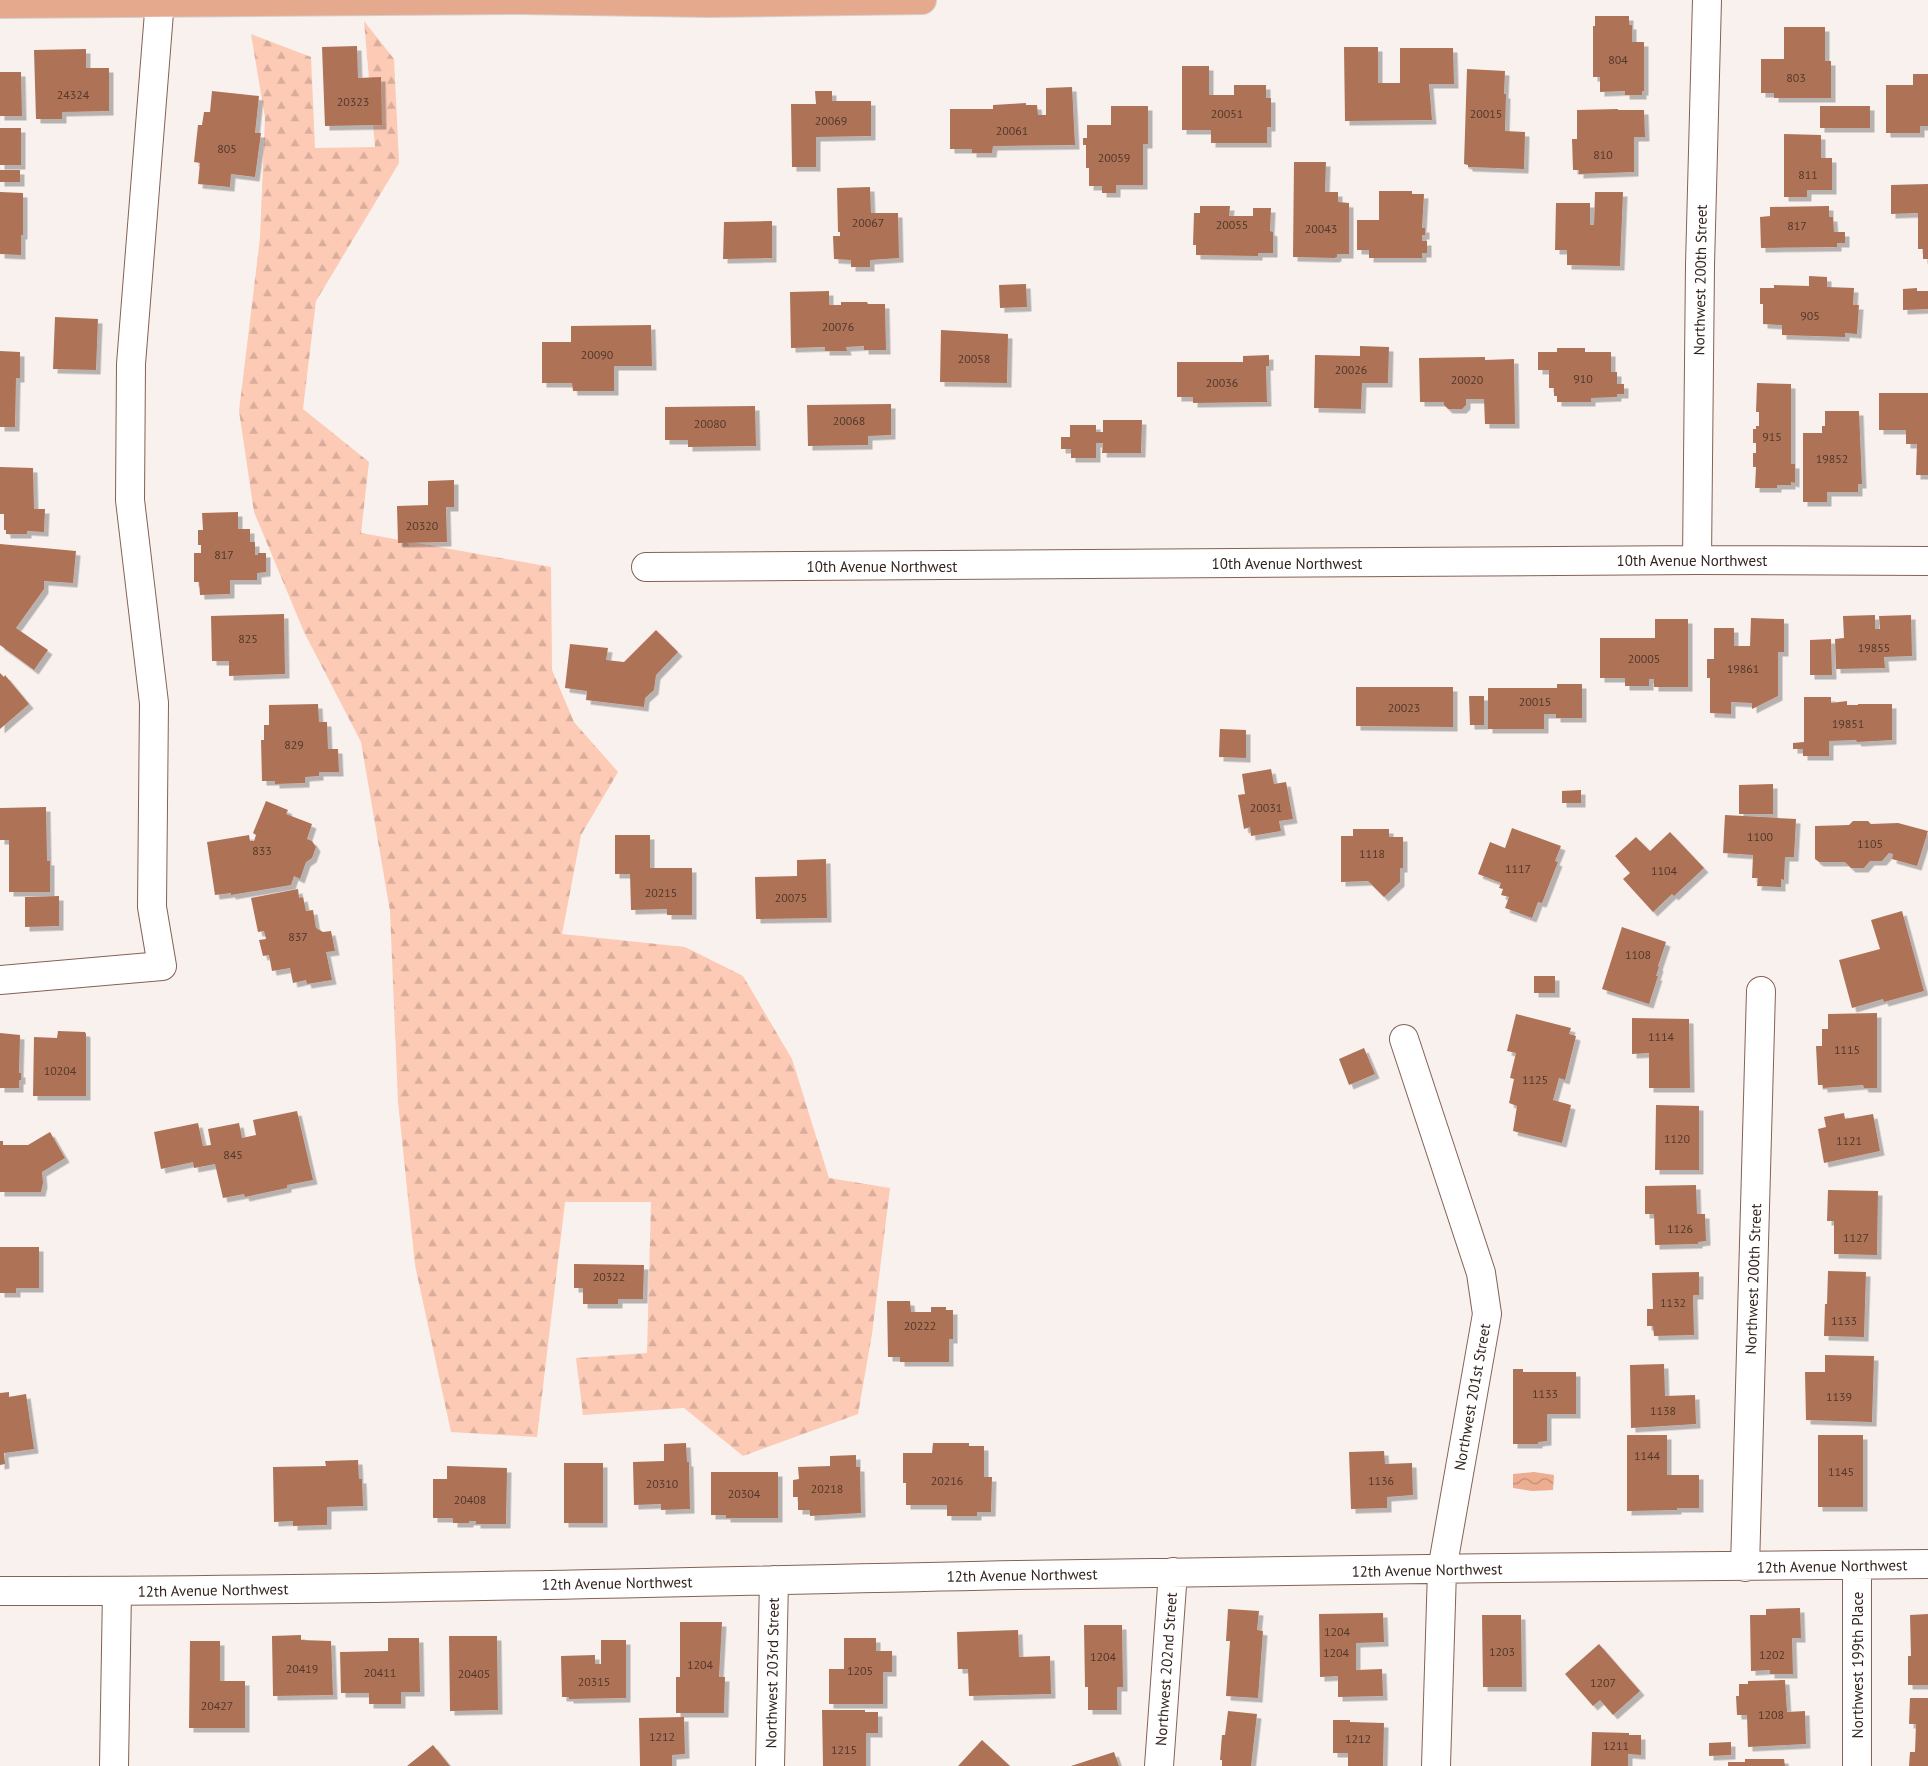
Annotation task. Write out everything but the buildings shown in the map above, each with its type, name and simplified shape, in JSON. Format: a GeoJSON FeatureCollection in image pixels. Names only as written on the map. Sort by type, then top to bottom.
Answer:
{"type":"FeatureCollection","features":[{"type":"Feature","properties":{"kind":"main road"},"geometry":{"type":"LineString","coordinates":[[0,4],[522,0],[922,0]]}},
{"type":"Feature","properties":{"kind":"street","name":"Northwest 200th Street"},"geometry":{"type":"LineString","coordinates":[[1697,560],[1700,265],[1707,0]]}},
{"type":"Feature","properties":{"kind":"street"},"geometry":{"type":"LineString","coordinates":[[0,980],[162,966],[152,907],[154,703],[130,500],[131,364],[160,2]]}},
{"type":"Feature","properties":{"kind":"street","name":"10th Avenue Northwest"},"geometry":{"type":"LineString","coordinates":[[646,567],[1697,560],[1928,561]]}},
{"type":"Feature","properties":{"kind":"street","name":"Northwest 200th Street"},"geometry":{"type":"LineString","coordinates":[[1745,1567],[1761,991]]}},
{"type":"Feature","properties":{"kind":"street","name":"Northwest 201st Street"},"geometry":{"type":"LineString","coordinates":[[1404,1039],[1482,1273],[1487,1314],[1442,1570],[1436,1766]]}},
{"type":"Feature","properties":{"kind":"street","name":"12th Avenue Northwest"},"geometry":{"type":"LineString","coordinates":[[0,1591],[117,1591],[1173,1572],[1928,1564]]}},
{"type":"Feature","properties":{"kind":"street","name":"Northwest 199th Place"},"geometry":{"type":"LineString","coordinates":[[1857,1565],[1857,1766]]}},
{"type":"Feature","properties":{"kind":"street","name":"Northwest 202nd Street"},"geometry":{"type":"LineString","coordinates":[[1159,1766],[1173,1572]]}},
{"type":"Feature","properties":{"kind":"street","name":"Northwest 203rd Street"},"geometry":{"type":"LineString","coordinates":[[770,1766],[774,1580]]}},
{"type":"Feature","properties":{"kind":"street"},"geometry":{"type":"LineString","coordinates":[[114,1766],[117,1591]]}},
{"type":"Feature","properties":{"kind":"green space"},"geometry":{"type":"Polygon","coordinates":[[[364,21],[394,59],[399,163],[316,301],[303,409],[369,462],[361,533],[551,567],[552,670],[574,722],[618,772],[581,835],[562,934],[685,947],[743,976],[792,1059],[829,1178],[890,1188],[872,1334],[858,1414],[743,1456],[684,1408],[583,1415],[576,1358],[647,1353],[651,1202],[565,1202],[537,1437],[451,1432],[415,1265],[398,1102],[390,911],[361,742],[304,632],[254,512],[239,411],[260,238],[265,118],[251,34],[311,57],[315,148],[375,147],[364,21]]]}},
{"type":"Feature","properties":{"kind":"water"},"geometry":{"type":"Polygon","coordinates":[[[1534,1472],[1554,1475],[1553,1490],[1532,1491],[1513,1488],[1513,1474],[1534,1472]]]}}]}
